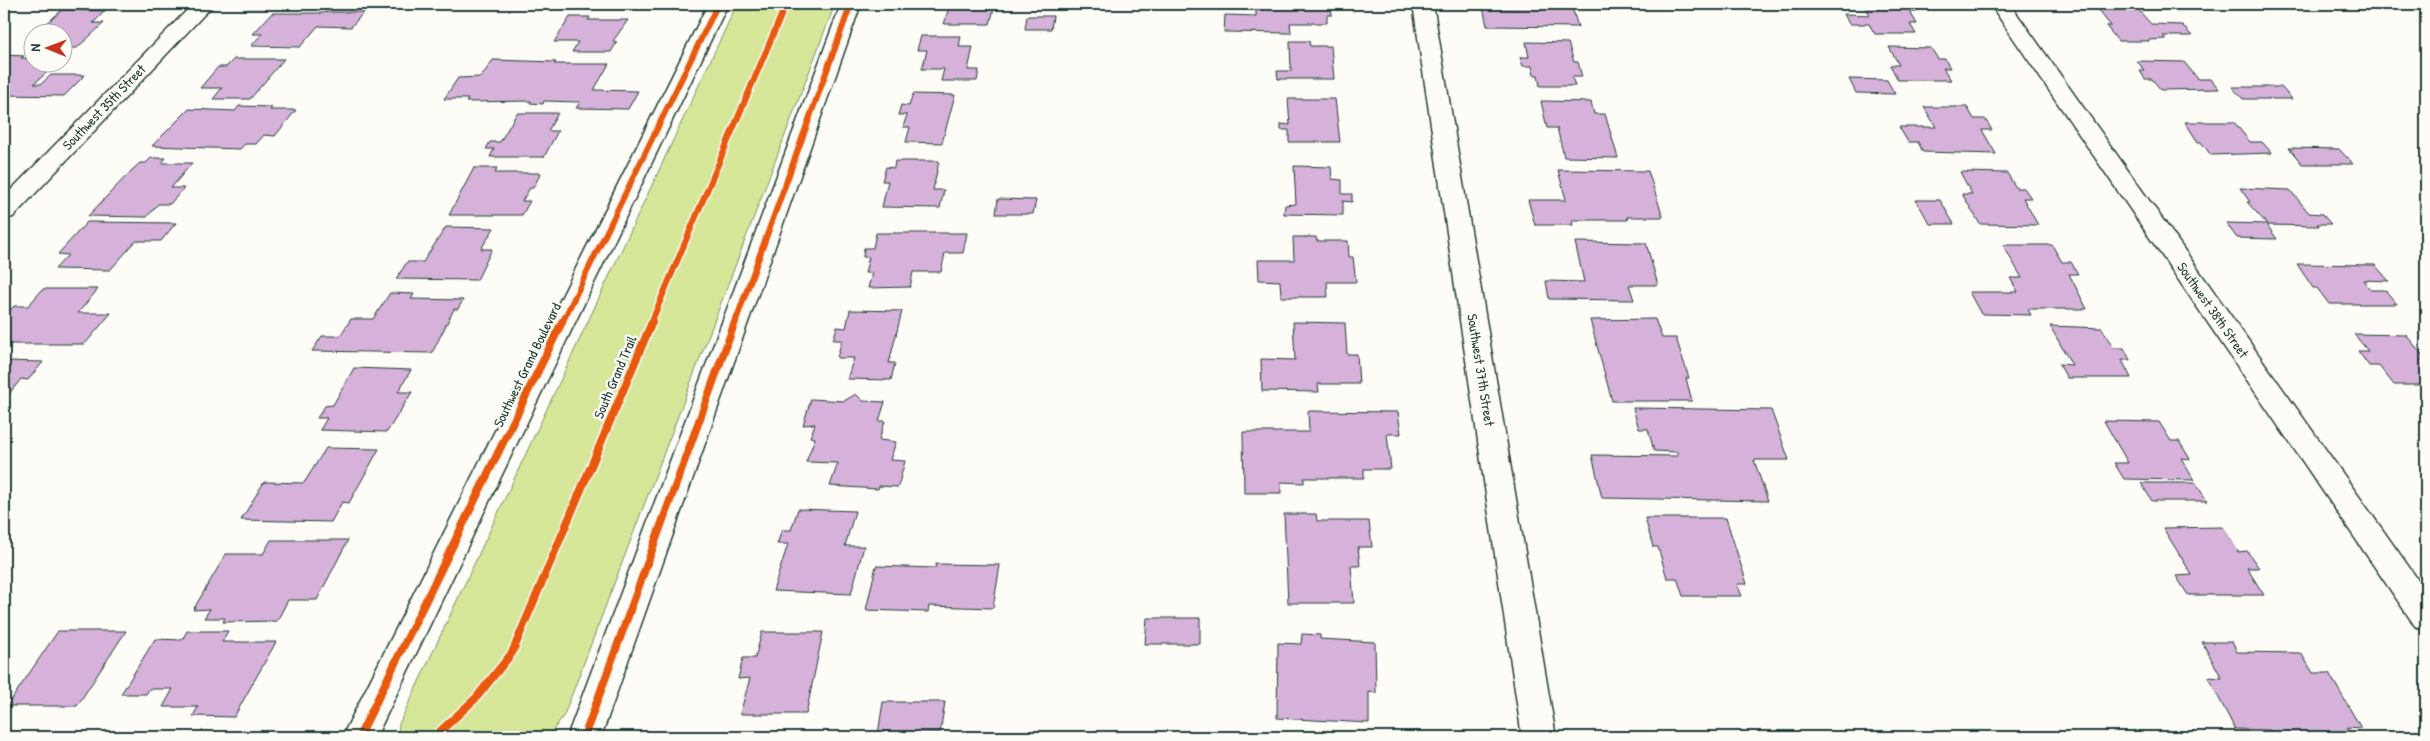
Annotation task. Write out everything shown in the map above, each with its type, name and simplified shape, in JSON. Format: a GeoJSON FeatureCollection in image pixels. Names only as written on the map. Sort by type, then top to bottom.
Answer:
{"type":"FeatureCollection","features":[{"type":"Feature","properties":{"kind":"street","name":"Southwest 35th Street"},"geometry":{"type":"LineString","coordinates":[[4,211],[204,4]]}},
{"type":"Feature","properties":{"kind":"street","name":"Southwest Grand Boulevard"},"geometry":{"type":"LineString","coordinates":[[359,737],[718,4]]}},
{"type":"Feature","properties":{"kind":"street"},"geometry":{"type":"LineString","coordinates":[[584,737],[851,4]]}},
{"type":"Feature","properties":{"kind":"street","name":"Southwest 37th Street"},"geometry":{"type":"LineString","coordinates":[[1423,4],[1540,737]]}},
{"type":"Feature","properties":{"kind":"street","name":"Southwest 38th Street"},"geometry":{"type":"LineString","coordinates":[[2000,4],[2426,616]]}},
{"type":"Feature","properties":{"kind":"green space"},"geometry":{"type":"Polygon","coordinates":[[[737,4],[835,4],[564,715],[548,737],[398,737],[399,724],[737,4]]]}},
{"type":"Feature","properties":{"kind":"building"},"geometry":{"type":"Polygon","coordinates":[[[249,4],[329,4],[287,5],[284,8],[246,7],[249,4]]]}},
{"type":"Feature","properties":{"kind":"building"},"geometry":{"type":"Polygon","coordinates":[[[950,4],[995,4],[990,24],[944,24],[950,4]]]}},
{"type":"Feature","properties":{"kind":"building"},"geometry":{"type":"Polygon","coordinates":[[[1279,4],[1331,4],[1332,15],[1327,15],[1327,23],[1290,23],[1291,33],[1224,32],[1225,15],[1256,16],[1256,7],[1279,7],[1279,4]]]}},
{"type":"Feature","properties":{"kind":"building"},"geometry":{"type":"Polygon","coordinates":[[[1571,4],[1578,27],[1487,26],[1483,7],[1518,7],[1517,5],[1571,4]]]}},
{"type":"Feature","properties":{"kind":"building"},"geometry":{"type":"Polygon","coordinates":[[[1864,4],[1911,4],[1916,12],[1910,12],[1917,24],[1910,24],[1916,34],[1875,34],[1869,24],[1849,24],[1844,14],[1870,15],[1864,4]]]}},
{"type":"Feature","properties":{"kind":"building"},"geometry":{"type":"Polygon","coordinates":[[[2093,4],[2133,4],[2151,24],[2182,25],[2192,36],[2163,36],[2166,39],[2149,41],[2118,41],[2106,26],[2111,26],[2093,4]]]}},
{"type":"Feature","properties":{"kind":"building"},"geometry":{"type":"Polygon","coordinates":[[[62,10],[105,11],[93,23],[104,23],[77,48],[72,48],[72,22],[48,22],[62,10]]]}},
{"type":"Feature","properties":{"kind":"building"},"geometry":{"type":"Polygon","coordinates":[[[364,12],[351,27],[318,26],[300,47],[251,46],[262,34],[253,34],[272,13],[364,12]]]}},
{"type":"Feature","properties":{"kind":"building"},"geometry":{"type":"Polygon","coordinates":[[[1027,16],[1053,16],[1051,29],[1025,29],[1027,16]]]}},
{"type":"Feature","properties":{"kind":"building"},"geometry":{"type":"Polygon","coordinates":[[[570,17],[590,17],[588,20],[628,20],[613,41],[617,42],[611,52],[572,52],[578,42],[554,42],[570,17]]]}},
{"type":"Feature","properties":{"kind":"building"},"geometry":{"type":"Polygon","coordinates":[[[921,36],[961,36],[959,47],[973,47],[968,70],[979,70],[977,81],[941,81],[944,69],[922,69],[927,50],[917,50],[921,36]]]}},
{"type":"Feature","properties":{"kind":"building"},"geometry":{"type":"Polygon","coordinates":[[[1290,41],[1309,41],[1310,46],[1331,46],[1334,79],[1278,79],[1277,71],[1291,71],[1290,41]]]}},
{"type":"Feature","properties":{"kind":"building"},"geometry":{"type":"Polygon","coordinates":[[[1526,42],[1568,43],[1574,62],[1578,62],[1582,77],[1572,77],[1575,86],[1540,86],[1538,75],[1534,75],[1532,66],[1523,66],[1520,57],[1529,57],[1526,42]]]}},
{"type":"Feature","properties":{"kind":"building"},"geometry":{"type":"Polygon","coordinates":[[[1889,47],[1931,48],[1938,59],[1945,59],[1950,68],[1943,68],[1951,80],[1898,80],[1890,65],[1899,65],[1889,47]]]}},
{"type":"Feature","properties":{"kind":"building"},"geometry":{"type":"Polygon","coordinates":[[[4,55],[22,56],[22,72],[47,72],[34,84],[41,84],[51,75],[85,75],[64,96],[4,95],[4,55]]]}},
{"type":"Feature","properties":{"kind":"building"},"geometry":{"type":"Polygon","coordinates":[[[234,59],[284,59],[250,99],[213,99],[222,88],[200,88],[218,67],[226,67],[234,59]]]}},
{"type":"Feature","properties":{"kind":"building"},"geometry":{"type":"Polygon","coordinates":[[[493,60],[556,62],[554,64],[609,64],[594,90],[638,91],[628,109],[576,108],[580,102],[544,101],[543,104],[530,103],[531,101],[466,102],[468,99],[444,99],[458,78],[481,77],[493,60]]]}},
{"type":"Feature","properties":{"kind":"building"},"geometry":{"type":"Polygon","coordinates":[[[2137,61],[2184,62],[2198,79],[2211,79],[2219,89],[2161,90],[2152,79],[2145,79],[2140,71],[2145,71],[2137,61]]]}},
{"type":"Feature","properties":{"kind":"building"},"geometry":{"type":"Polygon","coordinates":[[[1849,79],[1887,80],[1895,94],[1856,93],[1849,79]]]}},
{"type":"Feature","properties":{"kind":"building"},"geometry":{"type":"Polygon","coordinates":[[[2232,87],[2281,87],[2292,99],[2243,99],[2232,87]]]}},
{"type":"Feature","properties":{"kind":"building"},"geometry":{"type":"Polygon","coordinates":[[[913,94],[955,95],[942,143],[906,142],[910,127],[903,127],[907,115],[898,115],[901,105],[909,106],[913,94]]]}},
{"type":"Feature","properties":{"kind":"building"},"geometry":{"type":"Polygon","coordinates":[[[1288,99],[1335,99],[1340,142],[1289,142],[1289,130],[1281,130],[1281,124],[1290,125],[1288,99]]]}},
{"type":"Feature","properties":{"kind":"building"},"geometry":{"type":"Polygon","coordinates":[[[1541,101],[1591,102],[1594,114],[1605,114],[1618,158],[1564,157],[1557,128],[1547,128],[1541,101]]]}},
{"type":"Feature","properties":{"kind":"building"},"geometry":{"type":"Polygon","coordinates":[[[239,106],[272,107],[270,110],[296,110],[275,136],[264,135],[256,144],[245,144],[240,149],[152,146],[189,109],[235,111],[239,106]]]}},
{"type":"Feature","properties":{"kind":"building"},"geometry":{"type":"Polygon","coordinates":[[[1924,107],[1967,107],[1974,119],[1985,119],[1992,130],[1982,130],[1996,154],[1923,152],[1918,142],[1908,142],[1899,127],[1936,127],[1924,107]]]}},
{"type":"Feature","properties":{"kind":"building"},"geometry":{"type":"Polygon","coordinates":[[[517,113],[558,113],[548,131],[558,131],[544,157],[490,157],[494,149],[486,149],[490,142],[500,142],[517,113]]]}},
{"type":"Feature","properties":{"kind":"building"},"geometry":{"type":"Polygon","coordinates":[[[2185,122],[2234,122],[2250,142],[2262,142],[2272,153],[2211,155],[2201,142],[2198,142],[2185,122]]]}},
{"type":"Feature","properties":{"kind":"building"},"geometry":{"type":"Polygon","coordinates":[[[2289,148],[2339,149],[2353,164],[2302,164],[2289,148]]]}},
{"type":"Feature","properties":{"kind":"building"},"geometry":{"type":"Polygon","coordinates":[[[151,158],[166,158],[162,163],[192,163],[171,188],[184,188],[170,204],[158,204],[147,217],[88,216],[131,171],[140,163],[146,163],[151,158]]]}},
{"type":"Feature","properties":{"kind":"building"},"geometry":{"type":"Polygon","coordinates":[[[895,161],[939,161],[933,190],[944,190],[940,208],[882,207],[888,181],[882,181],[886,167],[894,168],[895,161]]]}},
{"type":"Feature","properties":{"kind":"building"},"geometry":{"type":"Polygon","coordinates":[[[1294,166],[1331,167],[1332,179],[1342,180],[1342,194],[1352,194],[1352,202],[1343,201],[1343,215],[1284,214],[1285,205],[1296,204],[1294,166]]]}},
{"type":"Feature","properties":{"kind":"building"},"geometry":{"type":"Polygon","coordinates":[[[474,168],[497,168],[495,173],[541,173],[533,188],[530,188],[522,201],[530,201],[522,215],[449,215],[474,168]]]}},
{"type":"Feature","properties":{"kind":"building"},"geometry":{"type":"Polygon","coordinates":[[[1558,170],[1648,171],[1663,217],[1627,217],[1628,220],[1572,220],[1573,225],[1535,225],[1528,200],[1566,200],[1558,170]]]}},
{"type":"Feature","properties":{"kind":"building"},"geometry":{"type":"Polygon","coordinates":[[[1960,172],[2007,173],[2016,188],[2024,188],[2031,198],[2023,198],[2038,225],[1980,224],[1962,194],[1972,194],[1960,172]]]}},
{"type":"Feature","properties":{"kind":"building"},"geometry":{"type":"Polygon","coordinates":[[[2240,188],[2290,190],[2309,213],[2322,214],[2331,224],[2317,224],[2319,226],[2267,225],[2277,239],[2237,238],[2226,223],[2267,224],[2247,202],[2250,202],[2240,188]]]}},
{"type":"Feature","properties":{"kind":"building"},"geometry":{"type":"Polygon","coordinates":[[[998,199],[1036,200],[1033,214],[996,214],[998,199]]]}},
{"type":"Feature","properties":{"kind":"building"},"geometry":{"type":"Polygon","coordinates":[[[1916,200],[1940,200],[1954,224],[1930,224],[1916,200]]]}},
{"type":"Feature","properties":{"kind":"building"},"geometry":{"type":"Polygon","coordinates":[[[87,222],[176,223],[161,241],[136,241],[110,270],[55,269],[68,255],[58,254],[87,222]]]}},
{"type":"Feature","properties":{"kind":"building"},"geometry":{"type":"Polygon","coordinates":[[[446,227],[494,228],[481,249],[492,249],[477,280],[396,279],[407,262],[423,262],[446,227]]]}},
{"type":"Feature","properties":{"kind":"building"},"geometry":{"type":"Polygon","coordinates":[[[876,233],[967,233],[963,253],[945,253],[941,272],[913,272],[910,287],[868,288],[872,273],[865,273],[869,257],[863,257],[864,248],[873,248],[876,233]]]}},
{"type":"Feature","properties":{"kind":"building"},"geometry":{"type":"Polygon","coordinates":[[[1293,237],[1316,237],[1317,241],[1348,241],[1349,257],[1353,257],[1356,282],[1327,282],[1328,297],[1281,297],[1280,281],[1259,280],[1258,260],[1294,260],[1293,237]]]}},
{"type":"Feature","properties":{"kind":"building"},"geometry":{"type":"Polygon","coordinates":[[[1575,242],[1646,243],[1658,285],[1629,285],[1634,300],[1549,299],[1546,281],[1584,282],[1575,242]]]}},
{"type":"Feature","properties":{"kind":"building"},"geometry":{"type":"Polygon","coordinates":[[[2003,245],[2052,245],[2062,262],[2071,262],[2078,274],[2069,274],[2087,309],[2028,309],[2031,315],[1981,314],[1969,292],[2018,292],[2010,278],[2022,278],[2003,245]]]}},
{"type":"Feature","properties":{"kind":"building"},"geometry":{"type":"Polygon","coordinates":[[[2297,264],[2375,265],[2389,281],[2363,280],[2371,290],[2385,290],[2397,304],[2329,304],[2317,288],[2313,288],[2297,264]]]}},
{"type":"Feature","properties":{"kind":"building"},"geometry":{"type":"Polygon","coordinates":[[[43,289],[98,289],[78,313],[111,313],[85,344],[4,344],[4,317],[14,306],[28,306],[43,289]]]}},
{"type":"Feature","properties":{"kind":"building"},"geometry":{"type":"Polygon","coordinates":[[[390,293],[414,294],[411,299],[463,300],[458,309],[454,309],[432,353],[312,351],[322,336],[340,336],[351,319],[373,319],[390,293]]]}},
{"type":"Feature","properties":{"kind":"building"},"geometry":{"type":"Polygon","coordinates":[[[850,310],[902,311],[889,363],[895,363],[891,380],[847,379],[854,358],[837,358],[842,340],[833,340],[837,327],[846,328],[850,310]]]}},
{"type":"Feature","properties":{"kind":"building"},"geometry":{"type":"Polygon","coordinates":[[[1655,319],[1662,338],[1676,338],[1689,378],[1686,378],[1692,401],[1612,401],[1590,320],[1655,319]]]}},
{"type":"Feature","properties":{"kind":"building"},"geometry":{"type":"Polygon","coordinates":[[[1293,322],[1345,323],[1347,354],[1357,354],[1359,384],[1318,384],[1319,392],[1262,391],[1261,359],[1295,360],[1293,322]]]}},
{"type":"Feature","properties":{"kind":"building"},"geometry":{"type":"Polygon","coordinates":[[[2050,326],[2102,328],[2113,348],[2124,348],[2130,360],[2122,360],[2131,378],[2067,378],[2059,364],[2072,365],[2050,326]]]}},
{"type":"Feature","properties":{"kind":"building"},"geometry":{"type":"Polygon","coordinates":[[[2354,334],[2406,335],[2426,359],[2426,385],[2394,385],[2379,366],[2369,366],[2358,351],[2368,351],[2354,334]]]}},
{"type":"Feature","properties":{"kind":"building"},"geometry":{"type":"Polygon","coordinates":[[[4,361],[43,362],[28,380],[21,379],[4,400],[4,361]]]}},
{"type":"Feature","properties":{"kind":"building"},"geometry":{"type":"Polygon","coordinates":[[[354,368],[411,370],[398,392],[412,392],[387,432],[320,430],[327,418],[317,418],[325,406],[333,405],[354,368]]]}},
{"type":"Feature","properties":{"kind":"building"},"geometry":{"type":"Polygon","coordinates":[[[856,394],[863,401],[885,402],[879,421],[885,421],[879,440],[896,442],[890,460],[905,461],[898,487],[879,486],[878,489],[830,486],[838,463],[806,462],[815,438],[810,437],[815,424],[803,425],[811,399],[844,401],[856,394]]]}},
{"type":"Feature","properties":{"kind":"building"},"geometry":{"type":"Polygon","coordinates":[[[1633,408],[1771,410],[1789,460],[1754,460],[1768,501],[1602,498],[1592,455],[1678,456],[1677,452],[1654,451],[1648,429],[1639,429],[1633,408]]]}},
{"type":"Feature","properties":{"kind":"building"},"geometry":{"type":"Polygon","coordinates":[[[1308,411],[1398,412],[1401,434],[1387,434],[1391,469],[1364,469],[1364,478],[1304,478],[1304,483],[1281,482],[1281,493],[1244,493],[1243,432],[1309,432],[1308,411]]]}},
{"type":"Feature","properties":{"kind":"building"},"geometry":{"type":"Polygon","coordinates":[[[2104,421],[2159,422],[2171,441],[2179,441],[2190,459],[2181,458],[2194,480],[2124,479],[2114,463],[2128,463],[2104,421]]]}},
{"type":"Feature","properties":{"kind":"building"},"geometry":{"type":"Polygon","coordinates":[[[326,448],[379,449],[349,503],[342,502],[331,522],[241,520],[264,482],[304,483],[326,448]]]}},
{"type":"Feature","properties":{"kind":"building"},"geometry":{"type":"Polygon","coordinates":[[[2141,483],[2196,483],[2207,501],[2152,501],[2141,483]]]}},
{"type":"Feature","properties":{"kind":"building"},"geometry":{"type":"Polygon","coordinates":[[[798,509],[855,511],[845,546],[864,546],[851,594],[773,591],[788,544],[777,544],[782,530],[791,530],[798,509]]]}},
{"type":"Feature","properties":{"kind":"building"},"geometry":{"type":"Polygon","coordinates":[[[1284,514],[1316,514],[1317,521],[1369,521],[1372,547],[1358,547],[1360,566],[1351,566],[1354,603],[1288,603],[1284,514]]]}},
{"type":"Feature","properties":{"kind":"building"},"geometry":{"type":"Polygon","coordinates":[[[1645,518],[1726,518],[1747,584],[1737,584],[1742,596],[1683,596],[1677,578],[1667,578],[1658,547],[1653,547],[1645,518]]]}},
{"type":"Feature","properties":{"kind":"building"},"geometry":{"type":"Polygon","coordinates":[[[2223,527],[2238,552],[2247,551],[2259,568],[2247,568],[2264,595],[2188,595],[2176,576],[2192,575],[2163,528],[2223,527]]]}},
{"type":"Feature","properties":{"kind":"building"},"geometry":{"type":"Polygon","coordinates":[[[271,540],[348,540],[317,600],[288,600],[277,621],[223,622],[225,618],[204,618],[210,609],[193,610],[226,554],[263,554],[271,540]]]}},
{"type":"Feature","properties":{"kind":"building"},"geometry":{"type":"Polygon","coordinates":[[[936,564],[1000,565],[993,608],[929,606],[928,612],[866,610],[876,566],[935,568],[936,564]]]}},
{"type":"Feature","properties":{"kind":"building"},"geometry":{"type":"Polygon","coordinates":[[[1147,618],[1200,618],[1200,644],[1145,644],[1147,618]]]}},
{"type":"Feature","properties":{"kind":"building"},"geometry":{"type":"Polygon","coordinates":[[[58,631],[126,631],[77,706],[7,706],[58,631]]]}},
{"type":"Feature","properties":{"kind":"building"},"geometry":{"type":"Polygon","coordinates":[[[187,631],[228,631],[222,642],[276,642],[234,717],[193,716],[198,707],[163,707],[173,689],[149,689],[146,694],[121,694],[155,639],[182,640],[187,631]]]}},
{"type":"Feature","properties":{"kind":"building"},"geometry":{"type":"Polygon","coordinates":[[[762,632],[823,632],[806,714],[740,714],[750,678],[738,679],[743,658],[755,658],[762,632]]]}},
{"type":"Feature","properties":{"kind":"building"},"geometry":{"type":"Polygon","coordinates":[[[1302,634],[1320,635],[1320,639],[1375,642],[1376,693],[1369,692],[1369,723],[1277,718],[1278,643],[1301,644],[1302,634]]]}},
{"type":"Feature","properties":{"kind":"building"},"geometry":{"type":"Polygon","coordinates":[[[2202,642],[2232,642],[2237,652],[2301,653],[2313,673],[2329,673],[2361,728],[2347,727],[2352,737],[2274,737],[2270,730],[2235,729],[2208,677],[2222,678],[2202,642]]]}},
{"type":"Feature","properties":{"kind":"building"},"geometry":{"type":"Polygon","coordinates":[[[883,702],[945,702],[940,733],[878,734],[883,702]]]}},
{"type":"Feature","properties":{"kind":"cycle path"},"geometry":{"type":"LineString","coordinates":[[359,737],[718,4]]}},
{"type":"Feature","properties":{"kind":"cycle path","name":"South Grand Trail"},"geometry":{"type":"LineString","coordinates":[[434,737],[476,698],[495,677],[512,653],[786,4]]}},
{"type":"Feature","properties":{"kind":"cycle path"},"geometry":{"type":"LineString","coordinates":[[584,737],[851,4]]}}]}
